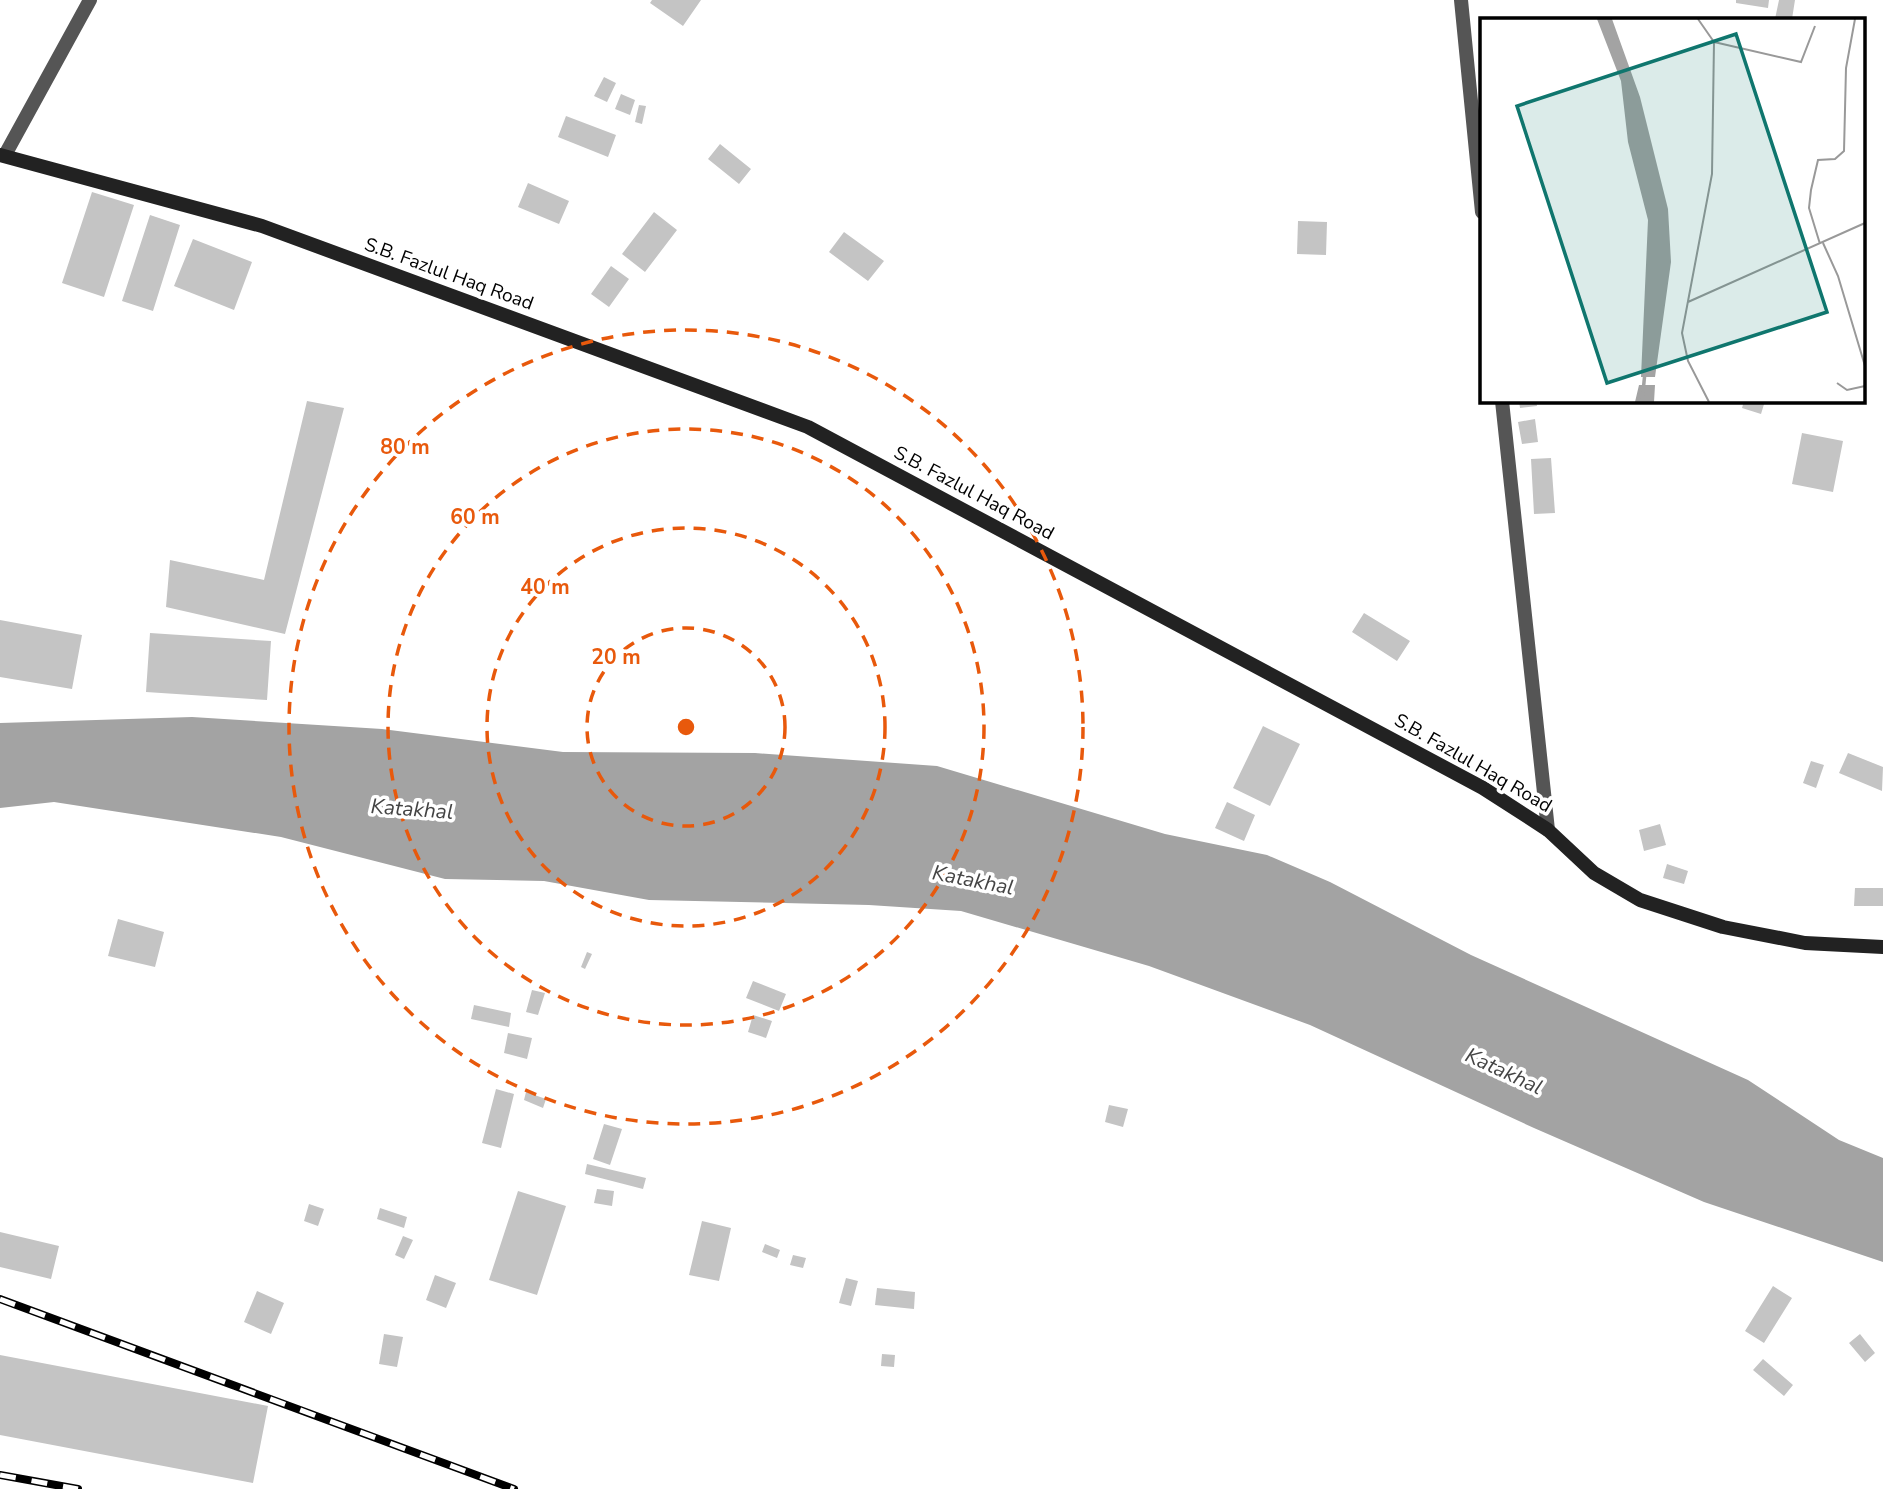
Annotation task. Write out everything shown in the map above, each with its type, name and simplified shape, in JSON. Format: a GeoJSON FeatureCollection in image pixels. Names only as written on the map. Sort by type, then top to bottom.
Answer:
{"type":"FeatureCollection","features":[{"type":"Feature","properties":{"kind":"main road","name":"S.B. Fazlul Haq Road"},"geometry":{"type":"LineString","coordinates":[[2,155],[262,226],[808,427],[1483,788],[1548,830],[1594,873],[1640,900],[1723,927],[1805,943],[1883,947]]}},
{"type":"Feature","properties":{"kind":"street"},"geometry":{"type":"LineString","coordinates":[[2,155],[90,0]]}},
{"type":"Feature","properties":{"kind":"street"},"geometry":{"type":"LineString","coordinates":[[1461,0],[1480,192]]}},
{"type":"Feature","properties":{"kind":"street"},"geometry":{"type":"LineString","coordinates":[[1502,402],[1548,830]]}},
{"type":"Feature","properties":{"kind":"water","name":"Katakhal"},"geometry":{"type":"Polygon","coordinates":[[[192,717],[382,729],[563,752],[755,753],[937,766],[1165,834],[1267,855],[1330,882],[1471,955],[1748,1080],[1839,1140],[1883,1158],[1883,1262],[1704,1202],[1534,1128],[1310,1025],[1149,966],[961,911],[869,905],[649,900],[544,881],[445,879],[281,837],[54,802],[0,808],[0,723],[192,717]]]}},
{"type":"Feature","properties":{"kind":"building"},"geometry":{"type":"Polygon","coordinates":[[[652,0],[701,0],[683,26],[650,3],[652,0]]]}},
{"type":"Feature","properties":{"kind":"building"},"geometry":{"type":"Polygon","coordinates":[[[1736,0],[1769,0],[1768,8],[1736,3],[1736,0]]]}},
{"type":"Feature","properties":{"kind":"building"},"geometry":{"type":"Polygon","coordinates":[[[1779,0],[1795,0],[1792,18],[1775,18],[1779,0]]]}},
{"type":"Feature","properties":{"kind":"building"},"geometry":{"type":"Polygon","coordinates":[[[604,77],[616,83],[607,102],[594,96],[604,77]]]}},
{"type":"Feature","properties":{"kind":"building"},"geometry":{"type":"Polygon","coordinates":[[[621,94],[635,100],[630,115],[615,109],[621,94]]]}},
{"type":"Feature","properties":{"kind":"building"},"geometry":{"type":"Polygon","coordinates":[[[639,105],[646,106],[642,124],[635,122],[639,105]]]}},
{"type":"Feature","properties":{"kind":"building"},"geometry":{"type":"Polygon","coordinates":[[[566,116],[616,135],[608,157],[558,137],[566,116]]]}},
{"type":"Feature","properties":{"kind":"building"},"geometry":{"type":"Polygon","coordinates":[[[720,144],[751,169],[739,184],[708,159],[720,144]]]}},
{"type":"Feature","properties":{"kind":"building"},"geometry":{"type":"Polygon","coordinates":[[[528,183],[569,201],[559,224],[518,207],[528,183]]]}},
{"type":"Feature","properties":{"kind":"building"},"geometry":{"type":"Polygon","coordinates":[[[92,192],[134,205],[104,297],[62,283],[92,192]]]}},
{"type":"Feature","properties":{"kind":"building"},"geometry":{"type":"Polygon","coordinates":[[[654,212],[677,230],[645,272],[622,254],[654,212]]]}},
{"type":"Feature","properties":{"kind":"building"},"geometry":{"type":"Polygon","coordinates":[[[150,215],[180,225],[153,311],[122,301],[150,215]]]}},
{"type":"Feature","properties":{"kind":"building"},"geometry":{"type":"Polygon","coordinates":[[[1298,221],[1327,222],[1326,255],[1297,254],[1298,221]]]}},
{"type":"Feature","properties":{"kind":"building"},"geometry":{"type":"Polygon","coordinates":[[[844,232],[884,261],[868,281],[829,252],[844,232]]]}},
{"type":"Feature","properties":{"kind":"building"},"geometry":{"type":"Polygon","coordinates":[[[193,239],[252,262],[234,310],[174,286],[193,239]]]}},
{"type":"Feature","properties":{"kind":"building"},"geometry":{"type":"Polygon","coordinates":[[[611,266],[629,279],[609,307],[591,294],[611,266]]]}},
{"type":"Feature","properties":{"kind":"building"},"geometry":{"type":"Polygon","coordinates":[[[307,401],[344,408],[285,634],[166,607],[170,560],[264,580],[307,401]]]}},
{"type":"Feature","properties":{"kind":"building"},"geometry":{"type":"Polygon","coordinates":[[[1519,402],[1536,402],[1537,406],[1520,408],[1519,402]]]}},
{"type":"Feature","properties":{"kind":"building"},"geometry":{"type":"Polygon","coordinates":[[[1744,402],[1765,402],[1761,414],[1742,408],[1744,402]]]}},
{"type":"Feature","properties":{"kind":"building"},"geometry":{"type":"Polygon","coordinates":[[[1535,419],[1538,442],[1522,444],[1518,422],[1535,419]]]}},
{"type":"Feature","properties":{"kind":"building"},"geometry":{"type":"Polygon","coordinates":[[[1802,433],[1843,441],[1833,492],[1792,484],[1802,433]]]}},
{"type":"Feature","properties":{"kind":"building"},"geometry":{"type":"Polygon","coordinates":[[[1551,458],[1555,513],[1534,514],[1531,459],[1551,458]]]}},
{"type":"Feature","properties":{"kind":"building"},"geometry":{"type":"Polygon","coordinates":[[[1364,613],[1410,641],[1397,661],[1352,632],[1364,613]]]}},
{"type":"Feature","properties":{"kind":"building"},"geometry":{"type":"Polygon","coordinates":[[[0,620],[82,635],[72,689],[0,677],[0,620]]]}},
{"type":"Feature","properties":{"kind":"building"},"geometry":{"type":"Polygon","coordinates":[[[150,633],[271,641],[267,700],[146,692],[150,633]]]}},
{"type":"Feature","properties":{"kind":"building"},"geometry":{"type":"Polygon","coordinates":[[[1263,726],[1300,744],[1270,806],[1233,788],[1263,726]]]}},
{"type":"Feature","properties":{"kind":"building"},"geometry":{"type":"Polygon","coordinates":[[[1848,753],[1883,767],[1882,791],[1839,773],[1848,753]]]}},
{"type":"Feature","properties":{"kind":"building"},"geometry":{"type":"Polygon","coordinates":[[[1811,761],[1824,765],[1816,788],[1803,783],[1811,761]]]}},
{"type":"Feature","properties":{"kind":"building"},"geometry":{"type":"Polygon","coordinates":[[[1227,802],[1255,815],[1244,841],[1215,828],[1227,802]]]}},
{"type":"Feature","properties":{"kind":"building"},"geometry":{"type":"Polygon","coordinates":[[[1660,824],[1666,845],[1644,851],[1639,830],[1660,824]]]}},
{"type":"Feature","properties":{"kind":"building"},"geometry":{"type":"Polygon","coordinates":[[[1667,864],[1688,871],[1684,884],[1663,878],[1667,864]]]}},
{"type":"Feature","properties":{"kind":"building"},"geometry":{"type":"Polygon","coordinates":[[[1855,888],[1883,888],[1883,906],[1854,906],[1855,888]]]}},
{"type":"Feature","properties":{"kind":"building"},"geometry":{"type":"Polygon","coordinates":[[[118,919],[164,932],[155,967],[108,956],[118,919]]]}},
{"type":"Feature","properties":{"kind":"building"},"geometry":{"type":"Polygon","coordinates":[[[587,952],[592,954],[585,969],[581,967],[587,952]]]}},
{"type":"Feature","properties":{"kind":"building"},"geometry":{"type":"Polygon","coordinates":[[[753,981],[786,994],[779,1011],[746,998],[753,981]]]}},
{"type":"Feature","properties":{"kind":"building"},"geometry":{"type":"Polygon","coordinates":[[[532,990],[545,993],[538,1015],[526,1012],[532,990]]]}},
{"type":"Feature","properties":{"kind":"building"},"geometry":{"type":"Polygon","coordinates":[[[474,1005],[511,1013],[509,1027],[471,1019],[474,1005]]]}},
{"type":"Feature","properties":{"kind":"building"},"geometry":{"type":"Polygon","coordinates":[[[753,1015],[772,1021],[766,1038],[748,1032],[753,1015]]]}},
{"type":"Feature","properties":{"kind":"building"},"geometry":{"type":"Polygon","coordinates":[[[508,1033],[532,1038],[527,1059],[504,1053],[508,1033]]]}},
{"type":"Feature","properties":{"kind":"building"},"geometry":{"type":"Polygon","coordinates":[[[496,1089],[514,1094],[501,1148],[482,1143],[496,1089]]]}},
{"type":"Feature","properties":{"kind":"building"},"geometry":{"type":"Polygon","coordinates":[[[526,1092],[546,1099],[543,1108],[524,1100],[526,1092]]]}},
{"type":"Feature","properties":{"kind":"building"},"geometry":{"type":"Polygon","coordinates":[[[1109,1105],[1128,1109],[1123,1127],[1105,1122],[1109,1105]]]}},
{"type":"Feature","properties":{"kind":"building"},"geometry":{"type":"Polygon","coordinates":[[[604,1124],[622,1129],[610,1165],[593,1159],[604,1124]]]}},
{"type":"Feature","properties":{"kind":"building"},"geometry":{"type":"Polygon","coordinates":[[[587,1164],[646,1178],[643,1189],[585,1174],[587,1164]]]}},
{"type":"Feature","properties":{"kind":"building"},"geometry":{"type":"Polygon","coordinates":[[[597,1189],[614,1191],[612,1206],[594,1203],[597,1189]]]}},
{"type":"Feature","properties":{"kind":"building"},"geometry":{"type":"Polygon","coordinates":[[[518,1191],[566,1206],[537,1295],[489,1280],[518,1191]]]}},
{"type":"Feature","properties":{"kind":"building"},"geometry":{"type":"Polygon","coordinates":[[[309,1204],[324,1209],[318,1226],[304,1221],[309,1204]]]}},
{"type":"Feature","properties":{"kind":"building"},"geometry":{"type":"Polygon","coordinates":[[[380,1208],[407,1217],[404,1228],[377,1219],[380,1208]]]}},
{"type":"Feature","properties":{"kind":"building"},"geometry":{"type":"Polygon","coordinates":[[[702,1221],[731,1228],[719,1281],[689,1275],[702,1221]]]}},
{"type":"Feature","properties":{"kind":"building"},"geometry":{"type":"Polygon","coordinates":[[[0,1232],[59,1246],[51,1279],[0,1267],[0,1232]]]}},
{"type":"Feature","properties":{"kind":"building"},"geometry":{"type":"Polygon","coordinates":[[[403,1236],[413,1240],[404,1259],[395,1255],[403,1236]]]}},
{"type":"Feature","properties":{"kind":"building"},"geometry":{"type":"Polygon","coordinates":[[[765,1244],[780,1250],[777,1258],[762,1252],[765,1244]]]}},
{"type":"Feature","properties":{"kind":"building"},"geometry":{"type":"Polygon","coordinates":[[[793,1255],[806,1258],[803,1268],[790,1265],[793,1255]]]}},
{"type":"Feature","properties":{"kind":"building"},"geometry":{"type":"Polygon","coordinates":[[[435,1275],[456,1283],[446,1308],[426,1300],[435,1275]]]}},
{"type":"Feature","properties":{"kind":"building"},"geometry":{"type":"Polygon","coordinates":[[[846,1278],[858,1281],[851,1306],[839,1303],[846,1278]]]}},
{"type":"Feature","properties":{"kind":"building"},"geometry":{"type":"Polygon","coordinates":[[[1773,1286],[1792,1298],[1764,1343],[1745,1331],[1773,1286]]]}},
{"type":"Feature","properties":{"kind":"building"},"geometry":{"type":"Polygon","coordinates":[[[877,1288],[915,1292],[914,1309],[875,1305],[877,1288]]]}},
{"type":"Feature","properties":{"kind":"building"},"geometry":{"type":"Polygon","coordinates":[[[257,1291],[284,1303],[271,1334],[244,1322],[257,1291]]]}},
{"type":"Feature","properties":{"kind":"building"},"geometry":{"type":"Polygon","coordinates":[[[384,1334],[403,1337],[397,1367],[379,1364],[384,1334]]]}},
{"type":"Feature","properties":{"kind":"building"},"geometry":{"type":"Polygon","coordinates":[[[1860,1334],[1875,1353],[1865,1362],[1849,1343],[1860,1334]]]}},
{"type":"Feature","properties":{"kind":"building"},"geometry":{"type":"Polygon","coordinates":[[[882,1354],[895,1355],[894,1367],[881,1366],[882,1354]]]}},
{"type":"Feature","properties":{"kind":"building"},"geometry":{"type":"Polygon","coordinates":[[[0,1355],[268,1406],[253,1483],[0,1435],[0,1355]]]}},
{"type":"Feature","properties":{"kind":"building"},"geometry":{"type":"Polygon","coordinates":[[[1763,1359],[1793,1385],[1784,1396],[1753,1370],[1763,1359]]]}},
{"type":"Feature","properties":{"kind":"railway"},"geometry":{"type":"LineString","coordinates":[[0,1299],[514,1489]]}},
{"type":"Feature","properties":{"kind":"railway"},"geometry":{"type":"LineString","coordinates":[[0,1475],[78,1489]]}}]}
